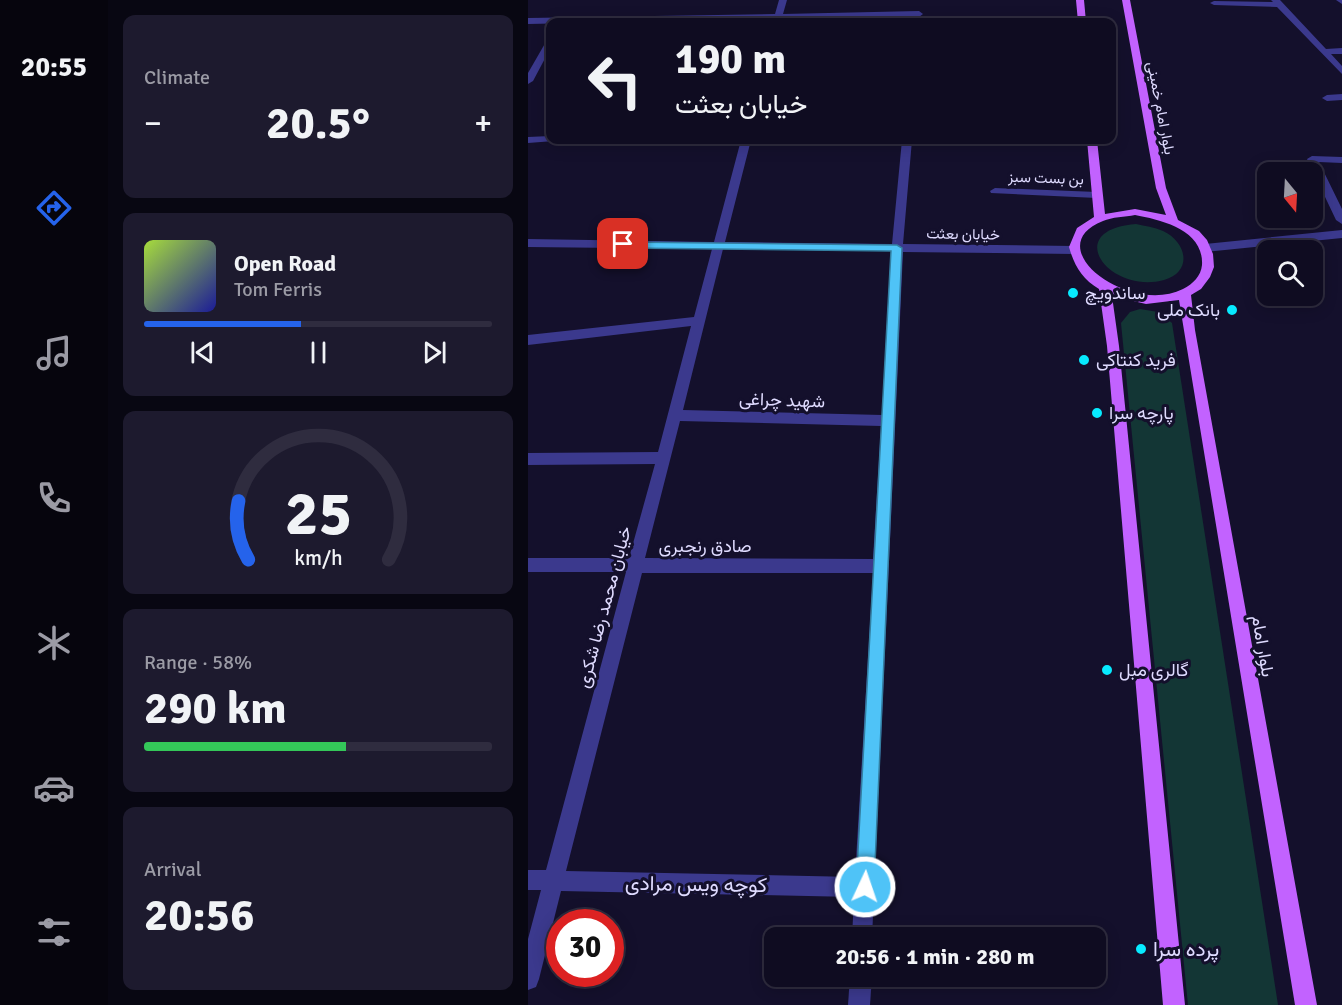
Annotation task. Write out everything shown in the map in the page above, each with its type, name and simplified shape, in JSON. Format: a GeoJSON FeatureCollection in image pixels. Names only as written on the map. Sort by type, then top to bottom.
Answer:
{"type":"FeatureCollection","features":[{"type":"Feature","properties":{"kind":"main road"},"geometry":{"type":"LineString","coordinates":[[1080,0],[1082,18]]}},
{"type":"Feature","properties":{"kind":"main road","name":"بلوار امام خمینی"},"geometry":{"type":"LineString","coordinates":[[1126,0],[1161,189],[1173,220]]}},
{"type":"Feature","properties":{"kind":"main road"},"geometry":{"type":"LineString","coordinates":[[1092,144],[1100,217]]}},
{"type":"Feature","properties":{"kind":"main road"},"geometry":{"type":"LineString","coordinates":[[1135,212],[1173,220],[1189,229],[1205,248],[1209,264],[1206,276],[1185,294],[1167,299],[1146,300],[1125,296],[1105,289],[1089,278],[1078,264],[1074,250],[1077,237],[1081,231],[1100,217],[1135,212]]}},
{"type":"Feature","properties":{"kind":"main road"},"geometry":{"type":"LineString","coordinates":[[1105,289],[1114,357],[1174,1005]]}},
{"type":"Feature","properties":{"kind":"main road","name":"بلوار امام"},"geometry":{"type":"LineString","coordinates":[[1185,294],[1189,330],[1306,1005]]}},
{"type":"Feature","properties":{"kind":"street"},"geometry":{"type":"LineString","coordinates":[[778,18],[783,0]]}},
{"type":"Feature","properties":{"kind":"street"},"geometry":{"type":"LineString","coordinates":[[1214,3],[1278,2],[1342,71]]}},
{"type":"Feature","properties":{"kind":"street"},"geometry":{"type":"LineString","coordinates":[[813,18],[919,15]]}},
{"type":"Feature","properties":{"kind":"street"},"geometry":{"type":"LineString","coordinates":[[528,21],[546,21]]}},
{"type":"Feature","properties":{"kind":"street"},"geometry":{"type":"LineString","coordinates":[[1324,52],[1342,51]]}},
{"type":"Feature","properties":{"kind":"street"},"geometry":{"type":"LineString","coordinates":[[528,81],[546,55]]}},
{"type":"Feature","properties":{"kind":"street"},"geometry":{"type":"LineString","coordinates":[[1327,98],[1342,97]]}},
{"type":"Feature","properties":{"kind":"street"},"geometry":{"type":"LineString","coordinates":[[528,140],[546,139]]}},
{"type":"Feature","properties":{"kind":"street","name":"خیابان محمد رضا شکری"},"geometry":{"type":"LineString","coordinates":[[528,979],[745,144]]}},
{"type":"Feature","properties":{"kind":"street"},"geometry":{"type":"LineString","coordinates":[[863,927],[897,248],[907,144]]}},
{"type":"Feature","properties":{"kind":"street"},"geometry":{"type":"LineString","coordinates":[[1342,160],[1312,159],[1342,220]]}},
{"type":"Feature","properties":{"kind":"street","name":"بن بست سبز"},"geometry":{"type":"LineString","coordinates":[[995,191],[1097,195]]}},
{"type":"Feature","properties":{"kind":"street"},"geometry":{"type":"LineString","coordinates":[[1205,248],[1342,234]]}},
{"type":"Feature","properties":{"kind":"street","name":"خیابان بعثت"},"geometry":{"type":"LineString","coordinates":[[528,243],[1074,250]]}},
{"type":"Feature","properties":{"kind":"street"},"geometry":{"type":"LineString","coordinates":[[528,340],[698,321]]}},
{"type":"Feature","properties":{"kind":"street","name":"شهید چراغی"},"geometry":{"type":"LineString","coordinates":[[674,414],[888,421]]}},
{"type":"Feature","properties":{"kind":"street"},"geometry":{"type":"LineString","coordinates":[[528,459],[663,458]]}},
{"type":"Feature","properties":{"kind":"street","name":"صادق رنجبری"},"geometry":{"type":"LineString","coordinates":[[528,565],[881,566]]}},
{"type":"Feature","properties":{"kind":"street","name":"کوچه ویس مرادی"},"geometry":{"type":"LineString","coordinates":[[528,880],[865,887]]}},
{"type":"Feature","properties":{"kind":"street"},"geometry":{"type":"LineString","coordinates":[[859,1005],[860,987]]}},
{"type":"Feature","properties":{"kind":"green space"},"geometry":{"type":"Polygon","coordinates":[[[1136,224],[1163,231],[1171,236],[1182,249],[1183,264],[1173,276],[1164,280],[1144,282],[1126,278],[1111,270],[1101,260],[1097,248],[1101,237],[1113,229],[1136,224]]]}},
{"type":"Feature","properties":{"kind":"green space"},"geometry":{"type":"Polygon","coordinates":[[[1140,309],[1158,312],[1172,323],[1278,1005],[1188,1005],[1121,323],[1130,312],[1140,309]]]}},
{"type":"Feature","properties":{"kind":"place","name":"ساندویچ"},"geometry":{"type":"Point","coordinates":[1073,293]}},
{"type":"Feature","properties":{"kind":"place","name":"بانک ملی"},"geometry":{"type":"Point","coordinates":[1232,310]}},
{"type":"Feature","properties":{"kind":"place","name":"فرید کنتاکی"},"geometry":{"type":"Point","coordinates":[1084,360]}},
{"type":"Feature","properties":{"kind":"place","name":"پارچه سرا"},"geometry":{"type":"Point","coordinates":[1097,413]}},
{"type":"Feature","properties":{"kind":"place","name":"گالری مبل"},"geometry":{"type":"Point","coordinates":[1107,670]}},
{"type":"Feature","properties":{"kind":"place","name":"پرده سرا"},"geometry":{"type":"Point","coordinates":[1141,949]}},
{"type":"Feature","properties":{"kind":"route"},"geometry":{"type":"LineString","coordinates":[[623,244],[897,248],[865,887]]}}]}
